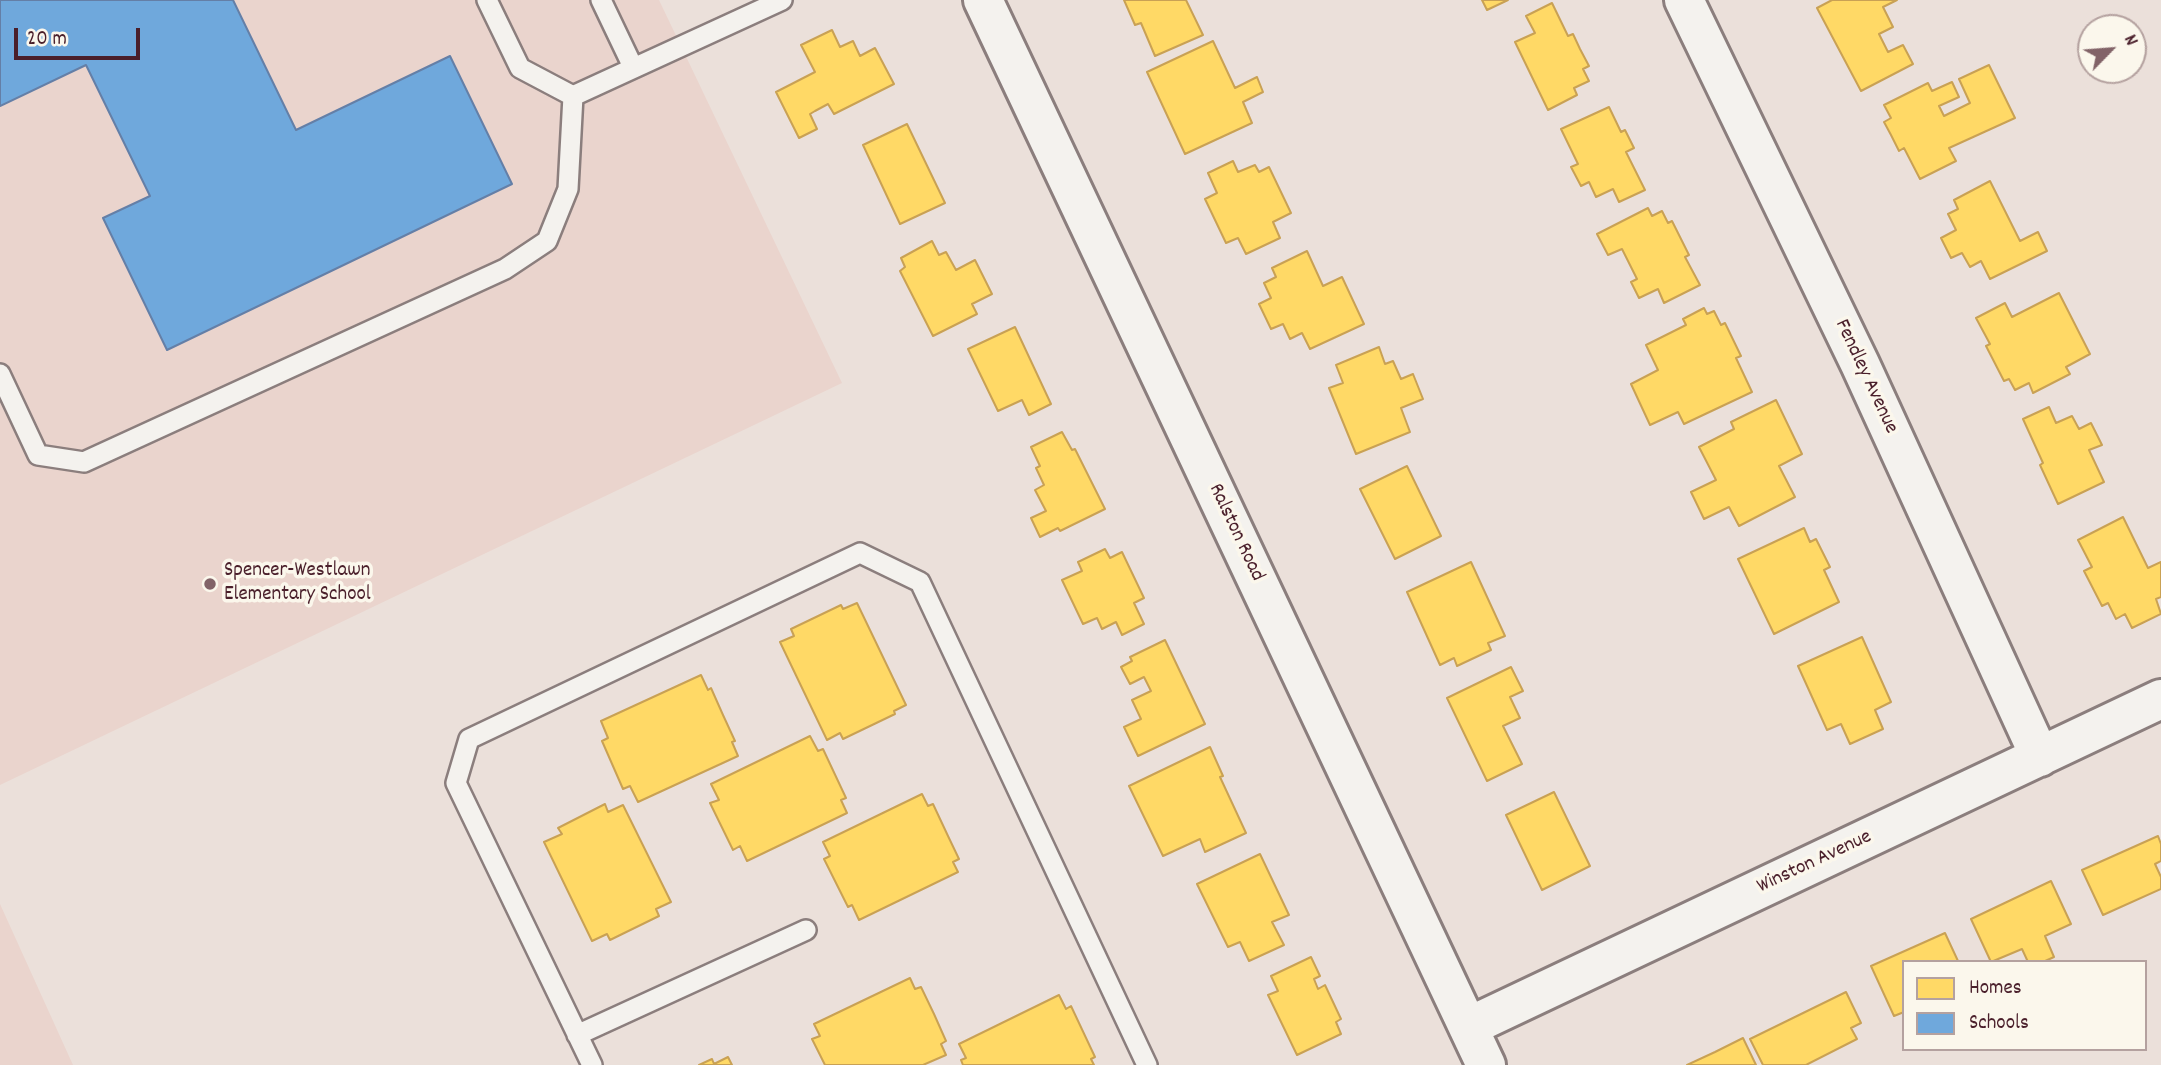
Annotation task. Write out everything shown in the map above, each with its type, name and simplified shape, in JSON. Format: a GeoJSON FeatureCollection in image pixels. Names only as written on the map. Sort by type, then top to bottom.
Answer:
{"type":"FeatureCollection","features":[{"type":"Feature","properties":{"kind":"street","name":"Ralston Road"},"geometry":{"type":"LineString","coordinates":[[983,0],[1486,1065]]}},
{"type":"Feature","properties":{"kind":"street","name":"Fendley Avenue"},"geometry":{"type":"LineString","coordinates":[[1684,0],[1860,364],[2040,757]]}},
{"type":"Feature","properties":{"kind":"street","name":"Winston Avenue"},"geometry":{"type":"LineString","coordinates":[[1468,1027],[2161,699]]}},
{"type":"Feature","properties":{"kind":"lane"},"geometry":{"type":"LineString","coordinates":[[486,0],[520,68],[573,96]]}},
{"type":"Feature","properties":{"kind":"lane"},"geometry":{"type":"LineString","coordinates":[[601,0],[633,67]]}},
{"type":"Feature","properties":{"kind":"lane"},"geometry":{"type":"LineString","coordinates":[[573,96],[782,0]]}},
{"type":"Feature","properties":{"kind":"lane"},"geometry":{"type":"LineString","coordinates":[[0,374],[38,455],[84,462],[505,269],[547,242],[568,189],[573,96]]}},
{"type":"Feature","properties":{"kind":"lane"},"geometry":{"type":"LineString","coordinates":[[592,1065],[456,783],[469,739],[860,553],[920,582],[1147,1065]]}},
{"type":"Feature","properties":{"kind":"lane"},"geometry":{"type":"LineString","coordinates":[[577,1035],[806,930]]}},
{"type":"Feature","properties":{"kind":"shaded area","name":"Spencer-Westlawn Elementary School"},"geometry":{"type":"Polygon","coordinates":[[[0,0],[659,0],[842,383],[0,785],[0,0]]]}},
{"type":"Feature","properties":{"kind":"shaded area"},"geometry":{"type":"Polygon","coordinates":[[[0,904],[73,1065],[0,1065],[0,904]]]}},
{"type":"Feature","properties":{"kind":"building: Homes"},"geometry":{"type":"Polygon","coordinates":[[[1124,0],[1186,0],[1203,35],[1155,56],[1141,23],[1135,25],[1124,0]]]}},
{"type":"Feature","properties":{"kind":"building: Homes"},"geometry":{"type":"Polygon","coordinates":[[[1482,0],[1508,0],[1487,10],[1482,0]]]}},
{"type":"Feature","properties":{"kind":"building: Homes"},"geometry":{"type":"Polygon","coordinates":[[[1832,0],[1897,0],[1883,7],[1893,27],[1879,34],[1888,52],[1903,45],[1913,64],[1861,91],[1817,8],[1832,0]]]}},
{"type":"Feature","properties":{"kind":"building: Homes"},"geometry":{"type":"Polygon","coordinates":[[[1552,3],[1568,36],[1573,34],[1589,66],[1583,69],[1589,81],[1574,88],[1577,95],[1548,110],[1515,42],[1535,33],[1526,16],[1552,3]]]}},
{"type":"Feature","properties":{"kind":"building: Homes"},"geometry":{"type":"Polygon","coordinates":[[[832,30],[840,47],[853,41],[860,56],[875,48],[894,84],[834,114],[828,104],[815,111],[810,114],[817,129],[799,138],[776,92],[815,72],[801,45],[832,30]]]}},
{"type":"Feature","properties":{"kind":"building: Homes"},"geometry":{"type":"Polygon","coordinates":[[[1213,41],[1235,88],[1257,77],[1263,92],[1243,102],[1252,123],[1185,154],[1147,72],[1213,41]]]}},
{"type":"Feature","properties":{"kind":"building: Homes"},"geometry":{"type":"Polygon","coordinates":[[[1989,65],[2015,118],[1949,148],[1956,161],[1920,179],[1904,148],[1899,151],[1884,122],[1891,118],[1884,105],[1928,83],[1932,91],[1952,82],[1959,97],[1939,106],[1944,116],[1970,103],[1959,79],[1989,65]]]}},
{"type":"Feature","properties":{"kind":"building: Homes"},"geometry":{"type":"Polygon","coordinates":[[[1609,107],[1621,132],[1625,130],[1634,148],[1626,152],[1645,190],[1619,202],[1613,189],[1596,197],[1589,182],[1581,186],[1571,167],[1578,164],[1561,129],[1609,107]]]}},
{"type":"Feature","properties":{"kind":"building: Homes"},"geometry":{"type":"Polygon","coordinates":[[[907,124],[945,203],[900,224],[863,145],[907,124]]]}},
{"type":"Feature","properties":{"kind":"building: Homes"},"geometry":{"type":"Polygon","coordinates":[[[1233,161],[1238,172],[1255,165],[1259,172],[1269,167],[1291,213],[1273,222],[1280,238],[1246,254],[1238,238],[1226,243],[1205,199],[1217,193],[1208,173],[1233,161]]]}},
{"type":"Feature","properties":{"kind":"building: Homes"},"geometry":{"type":"Polygon","coordinates":[[[1990,181],[2020,241],[2038,232],[2047,251],[1990,279],[1981,261],[1970,267],[1962,253],[1951,258],[1941,238],[1956,230],[1948,214],[1958,209],[1954,200],[1990,181]]]}},
{"type":"Feature","properties":{"kind":"building: Homes"},"geometry":{"type":"Polygon","coordinates":[[[1648,208],[1652,216],[1662,211],[1668,223],[1672,221],[1689,255],[1685,257],[1700,285],[1664,303],[1658,289],[1639,298],[1631,282],[1637,279],[1622,249],[1608,255],[1597,234],[1648,208]]]}},
{"type":"Feature","properties":{"kind":"building: Homes"},"geometry":{"type":"Polygon","coordinates":[[[932,241],[939,255],[946,252],[956,270],[975,260],[992,294],[972,304],[977,314],[933,336],[900,271],[905,267],[901,258],[932,241]]]}},
{"type":"Feature","properties":{"kind":"building: Homes"},"geometry":{"type":"Polygon","coordinates":[[[1307,251],[1323,286],[1342,277],[1364,324],[1310,349],[1302,333],[1290,339],[1283,324],[1271,329],[1259,304],[1271,298],[1264,283],[1276,277],[1272,268],[1307,251]]]}},
{"type":"Feature","properties":{"kind":"building: Homes"},"geometry":{"type":"Polygon","coordinates":[[[2059,293],[2090,354],[2066,367],[2070,374],[2033,393],[2029,383],[2015,390],[2009,379],[2004,381],[1986,346],[1990,344],[1976,318],[2005,303],[2012,317],[2059,293]]]}},
{"type":"Feature","properties":{"kind":"building: Homes"},"geometry":{"type":"Polygon","coordinates":[[[1704,308],[1707,314],[1714,311],[1721,325],[1725,323],[1741,356],[1736,358],[1752,392],[1684,424],[1678,412],[1650,425],[1631,384],[1658,370],[1646,345],[1686,325],[1683,319],[1704,308]]]}},
{"type":"Feature","properties":{"kind":"building: Homes"},"geometry":{"type":"Polygon","coordinates":[[[1015,327],[1051,404],[1029,415],[1022,400],[998,411],[968,349],[1015,327]]]}},
{"type":"Feature","properties":{"kind":"building: Homes"},"geometry":{"type":"Polygon","coordinates":[[[1379,347],[1385,364],[1393,361],[1401,379],[1413,374],[1423,399],[1401,408],[1410,432],[1356,454],[1329,388],[1343,383],[1336,365],[1379,347]]]}},
{"type":"Feature","properties":{"kind":"building: Homes"},"geometry":{"type":"Polygon","coordinates":[[[1776,400],[1802,454],[1779,466],[1795,497],[1739,526],[1729,507],[1704,519],[1691,492],[1716,480],[1699,447],[1734,429],[1731,422],[1776,400]]]}},
{"type":"Feature","properties":{"kind":"building: Homes"},"geometry":{"type":"Polygon","coordinates":[[[2049,407],[2056,423],[2072,416],[2079,429],[2091,423],[2102,445],[2089,450],[2104,482],[2058,504],[2023,419],[2049,407]]]}},
{"type":"Feature","properties":{"kind":"building: Homes"},"geometry":{"type":"Polygon","coordinates":[[[1062,432],[1072,450],[1075,449],[1105,509],[1060,531],[1058,528],[1040,537],[1031,518],[1046,511],[1035,490],[1044,485],[1036,468],[1040,466],[1031,447],[1062,432]]]}},
{"type":"Feature","properties":{"kind":"building: Homes"},"geometry":{"type":"Polygon","coordinates":[[[1407,466],[1441,536],[1395,559],[1360,489],[1407,466]]]}},
{"type":"Feature","properties":{"kind":"building: Homes"},"geometry":{"type":"Polygon","coordinates":[[[2123,517],[2148,568],[2161,562],[2161,597],[2156,599],[2161,614],[2132,628],[2125,614],[2116,619],[2108,603],[2102,606],[2084,571],[2092,567],[2078,540],[2123,517]]]}},
{"type":"Feature","properties":{"kind":"building: Homes"},"geometry":{"type":"Polygon","coordinates":[[[1804,528],[1810,542],[1816,539],[1830,567],[1824,570],[1839,602],[1774,634],[1738,559],[1804,528]]]}},
{"type":"Feature","properties":{"kind":"building: Homes"},"geometry":{"type":"Polygon","coordinates":[[[1105,549],[1110,558],[1122,552],[1144,598],[1134,603],[1144,624],[1122,635],[1116,622],[1102,629],[1097,618],[1083,624],[1062,580],[1082,571],[1078,562],[1105,549]]]}},
{"type":"Feature","properties":{"kind":"building: Homes"},"geometry":{"type":"Polygon","coordinates":[[[1471,562],[1505,636],[1488,643],[1491,650],[1457,666],[1454,658],[1440,665],[1407,592],[1471,562]]]}},
{"type":"Feature","properties":{"kind":"building: Homes"},"geometry":{"type":"Polygon","coordinates":[[[857,603],[906,705],[894,711],[895,714],[843,739],[840,733],[827,740],[780,642],[794,636],[791,629],[841,605],[843,609],[857,603]]]}},
{"type":"Feature","properties":{"kind":"building: Homes"},"geometry":{"type":"Polygon","coordinates":[[[1862,637],[1891,702],[1875,710],[1883,729],[1850,744],[1841,724],[1827,730],[1798,666],[1862,637]]]}},
{"type":"Feature","properties":{"kind":"building: Homes"},"geometry":{"type":"Polygon","coordinates":[[[1165,640],[1205,724],[1138,756],[1124,727],[1141,719],[1132,700],[1151,691],[1144,677],[1130,684],[1121,667],[1132,661],[1130,657],[1165,640]]]}},
{"type":"Feature","properties":{"kind":"building: Homes"},"geometry":{"type":"Polygon","coordinates":[[[1511,667],[1523,691],[1510,697],[1520,718],[1503,726],[1522,764],[1487,781],[1447,698],[1511,667]]]}},
{"type":"Feature","properties":{"kind":"building: Homes"},"geometry":{"type":"Polygon","coordinates":[[[701,675],[708,690],[711,688],[735,741],[732,742],[738,756],[638,802],[630,786],[623,789],[602,741],[608,738],[601,721],[701,675]]]}},
{"type":"Feature","properties":{"kind":"building: Homes"},"geometry":{"type":"Polygon","coordinates":[[[810,736],[818,751],[823,749],[846,798],[841,800],[847,813],[747,861],[740,846],[733,850],[710,803],[719,800],[711,784],[810,736]]]}},
{"type":"Feature","properties":{"kind":"building: Homes"},"geometry":{"type":"Polygon","coordinates":[[[1210,747],[1223,776],[1220,777],[1246,833],[1205,852],[1200,839],[1163,856],[1129,786],[1210,747]]]}},
{"type":"Feature","properties":{"kind":"building: Homes"},"geometry":{"type":"Polygon","coordinates":[[[1554,792],[1590,866],[1542,890],[1506,815],[1554,792]]]}},
{"type":"Feature","properties":{"kind":"building: Homes"},"geometry":{"type":"Polygon","coordinates":[[[922,794],[928,806],[933,804],[959,859],[953,862],[958,872],[859,920],[852,905],[848,907],[824,859],[830,856],[823,842],[922,794]]]}},
{"type":"Feature","properties":{"kind":"building: Homes"},"geometry":{"type":"Polygon","coordinates":[[[605,804],[608,812],[623,805],[671,902],[656,909],[659,916],[610,940],[607,934],[592,941],[544,842],[562,834],[558,828],[605,804]]]}},
{"type":"Feature","properties":{"kind":"building: Homes"},"geometry":{"type":"Polygon","coordinates":[[[2158,836],[2161,861],[2155,864],[2161,877],[2161,889],[2103,915],[2082,870],[2158,836]]]}},
{"type":"Feature","properties":{"kind":"building: Homes"},"geometry":{"type":"Polygon","coordinates":[[[1260,854],[1289,915],[1272,922],[1284,945],[1249,961],[1240,942],[1228,947],[1197,884],[1260,854]]]}},
{"type":"Feature","properties":{"kind":"building: Homes"},"geometry":{"type":"Polygon","coordinates":[[[2051,881],[2071,924],[2045,936],[2054,957],[2047,960],[2027,960],[2022,949],[1990,960],[1971,919],[2051,881]]]}},
{"type":"Feature","properties":{"kind":"building: Homes"},"geometry":{"type":"Polygon","coordinates":[[[1945,933],[1958,960],[1902,960],[1902,1013],[1894,1016],[1871,966],[1945,933]]]}},
{"type":"Feature","properties":{"kind":"building: Homes"},"geometry":{"type":"Polygon","coordinates":[[[1311,957],[1320,976],[1314,979],[1318,989],[1325,985],[1341,1019],[1336,1022],[1341,1034],[1297,1055],[1268,995],[1278,991],[1271,976],[1311,957]]]}},
{"type":"Feature","properties":{"kind":"building: Homes"},"geometry":{"type":"Polygon","coordinates":[[[910,978],[915,989],[921,987],[934,1014],[946,1041],[941,1044],[946,1055],[923,1065],[825,1065],[812,1039],[820,1036],[814,1024],[910,978]]]}},
{"type":"Feature","properties":{"kind":"building: Homes"},"geometry":{"type":"Polygon","coordinates":[[[1846,992],[1861,1023],[1851,1028],[1857,1039],[1806,1065],[1763,1065],[1750,1039],[1846,992]]]}},
{"type":"Feature","properties":{"kind":"building: Homes"},"geometry":{"type":"Polygon","coordinates":[[[1059,995],[1066,1009],[1071,1006],[1095,1057],[1091,1059],[1094,1065],[963,1065],[961,1060],[966,1058],[959,1044],[1059,995]]]}},
{"type":"Feature","properties":{"kind":"building: Homes"},"geometry":{"type":"Polygon","coordinates":[[[1743,1038],[1756,1065],[1687,1065],[1715,1052],[1743,1038]]]}},
{"type":"Feature","properties":{"kind":"building: Homes"},"geometry":{"type":"Polygon","coordinates":[[[728,1057],[732,1065],[699,1065],[712,1059],[714,1064],[728,1057]]]}},
{"type":"Feature","properties":{"kind":"building: Schools"},"geometry":{"type":"Polygon","coordinates":[[[0,0],[233,0],[296,130],[450,56],[512,184],[167,350],[103,218],[150,196],[86,65],[0,106],[0,0]]]}},
{"type":"Feature","properties":{"kind":"place","name":"Spencer-Westlawn Elementary School"},"geometry":{"type":"Point","coordinates":[210,584]}}]}
